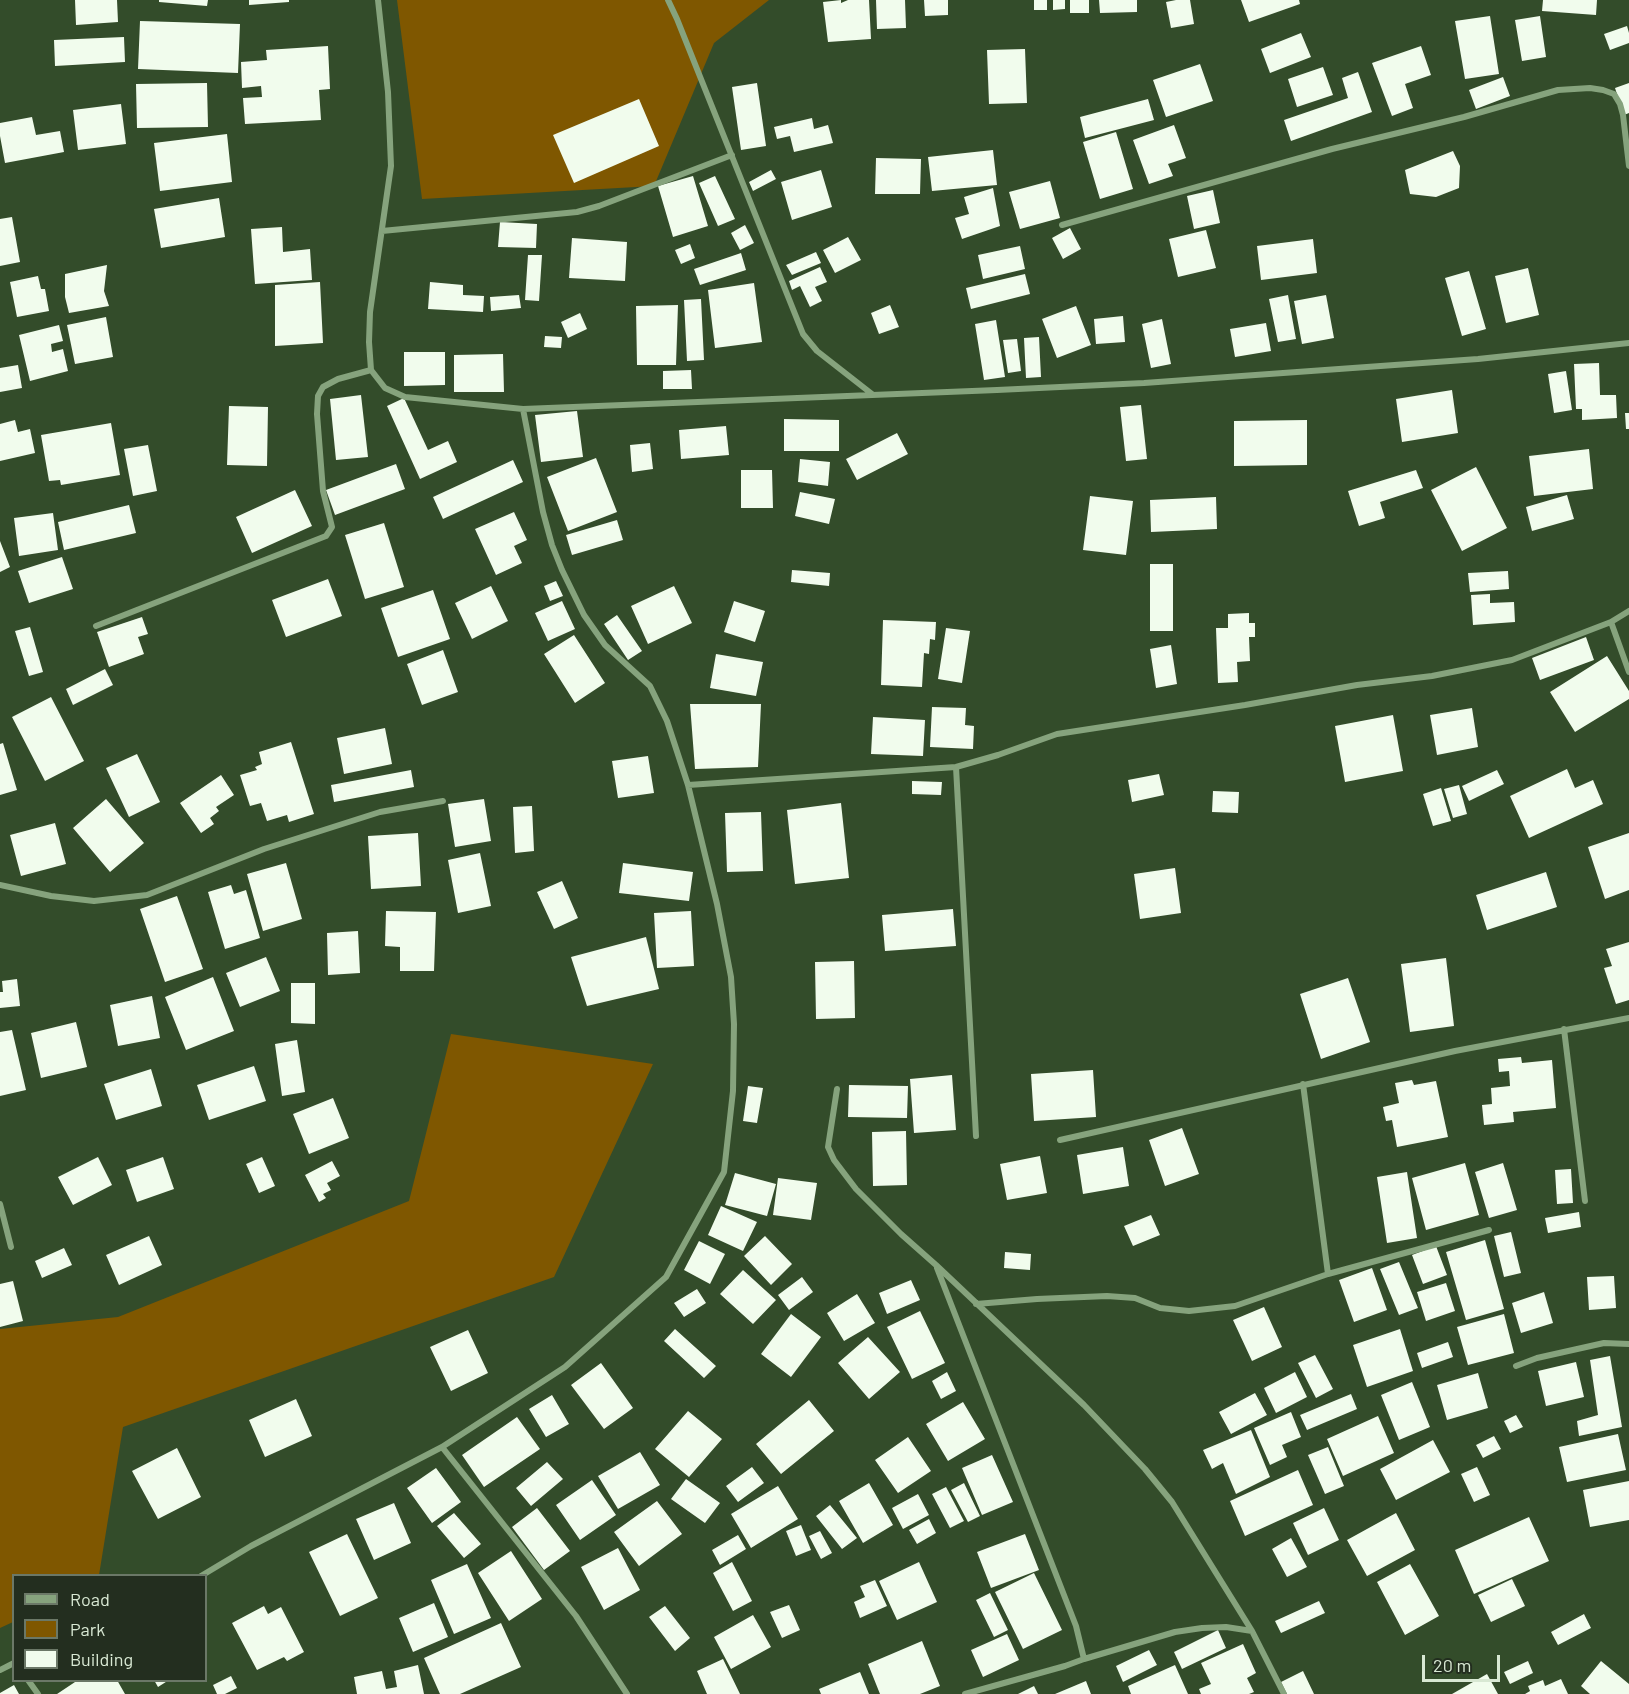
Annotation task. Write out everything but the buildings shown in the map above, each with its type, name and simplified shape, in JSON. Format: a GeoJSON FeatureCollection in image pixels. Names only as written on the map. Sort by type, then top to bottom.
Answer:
{"type":"FeatureCollection","features":[{"type":"Feature","properties":{"kind":"street"},"geometry":{"type":"LineString","coordinates":[[378,0],[388,92],[391,166],[370,312],[369,342],[371,370],[385,388],[405,397],[523,409],[873,395],[1144,383],[1478,358],[1629,343]]}},
{"type":"Feature","properties":{"kind":"street"},"geometry":{"type":"LineString","coordinates":[[668,0],[803,333],[817,351],[873,395]]}},
{"type":"Feature","properties":{"kind":"street"},"geometry":{"type":"LineString","coordinates":[[1062,225],[1332,149],[1464,117],[1557,90],[1590,88],[1614,94],[1623,115],[1629,166]]}},
{"type":"Feature","properties":{"kind":"street"},"geometry":{"type":"LineString","coordinates":[[382,231],[577,212],[732,155]]}},
{"type":"Feature","properties":{"kind":"street"},"geometry":{"type":"LineString","coordinates":[[96,626],[326,536],[332,527],[323,491],[317,414],[318,396],[323,387],[338,379],[371,370]]}},
{"type":"Feature","properties":{"kind":"street"},"geometry":{"type":"LineString","coordinates":[[203,1574],[251,1546],[442,1447],[566,1367],[666,1277],[724,1172],[733,1090],[734,1024],[731,977],[717,904],[688,785],[667,721],[650,686],[605,645],[584,615],[561,570],[543,512],[523,409]]}},
{"type":"Feature","properties":{"kind":"street"},"geometry":{"type":"LineString","coordinates":[[688,785],[956,767],[1057,734],[1357,685],[1432,676],[1512,660],[1611,622],[1629,611]]}},
{"type":"Feature","properties":{"kind":"street"},"geometry":{"type":"LineString","coordinates":[[1611,622],[1629,672]]}},
{"type":"Feature","properties":{"kind":"street"},"geometry":{"type":"LineString","coordinates":[[956,767],[976,1136]]}},
{"type":"Feature","properties":{"kind":"street"},"geometry":{"type":"LineString","coordinates":[[1,886],[51,896],[94,901],[147,895],[264,849],[380,812],[443,801]]}},
{"type":"Feature","properties":{"kind":"street"},"geometry":{"type":"LineString","coordinates":[[1060,1140],[1455,1051],[1629,1018]]}},
{"type":"Feature","properties":{"kind":"street"},"geometry":{"type":"LineString","coordinates":[[1564,1029],[1586,1201]]}},
{"type":"Feature","properties":{"kind":"street"},"geometry":{"type":"LineString","coordinates":[[1303,1084],[1328,1274]]}},
{"type":"Feature","properties":{"kind":"street"},"geometry":{"type":"LineString","coordinates":[[837,1089],[828,1147],[834,1160],[856,1189],[901,1234],[1084,1405],[1145,1468],[1172,1502],[1252,1632],[1284,1694]]}},
{"type":"Feature","properties":{"kind":"street"},"geometry":{"type":"LineString","coordinates":[[0,1204],[11,1247]]}},
{"type":"Feature","properties":{"kind":"street"},"geometry":{"type":"LineString","coordinates":[[976,1304],[1107,1296],[1135,1298],[1160,1308],[1189,1311],[1235,1306],[1328,1274],[1489,1230]]}},
{"type":"Feature","properties":{"kind":"street"},"geometry":{"type":"LineString","coordinates":[[936,1265],[1076,1626],[1084,1659]]}},
{"type":"Feature","properties":{"kind":"street"},"geometry":{"type":"LineString","coordinates":[[1516,1366],[1536,1358],[1604,1343],[1629,1344]]}},
{"type":"Feature","properties":{"kind":"street"},"geometry":{"type":"LineString","coordinates":[[442,1447],[576,1616],[627,1694]]}},
{"type":"Feature","properties":{"kind":"street"},"geometry":{"type":"LineString","coordinates":[[965,1694],[1175,1632],[1226,1627],[1252,1632]]}},
{"type":"Feature","properties":{"kind":"green space"},"geometry":{"type":"Polygon","coordinates":[[[397,0],[769,0],[714,43],[654,186],[422,199],[397,0]]]}},
{"type":"Feature","properties":{"kind":"green space"},"geometry":{"type":"Polygon","coordinates":[[[451,1034],[653,1064],[554,1277],[123,1427],[99,1574],[12,1574],[12,1622],[0,1628],[0,1329],[118,1317],[409,1201],[451,1034]]]}}]}
